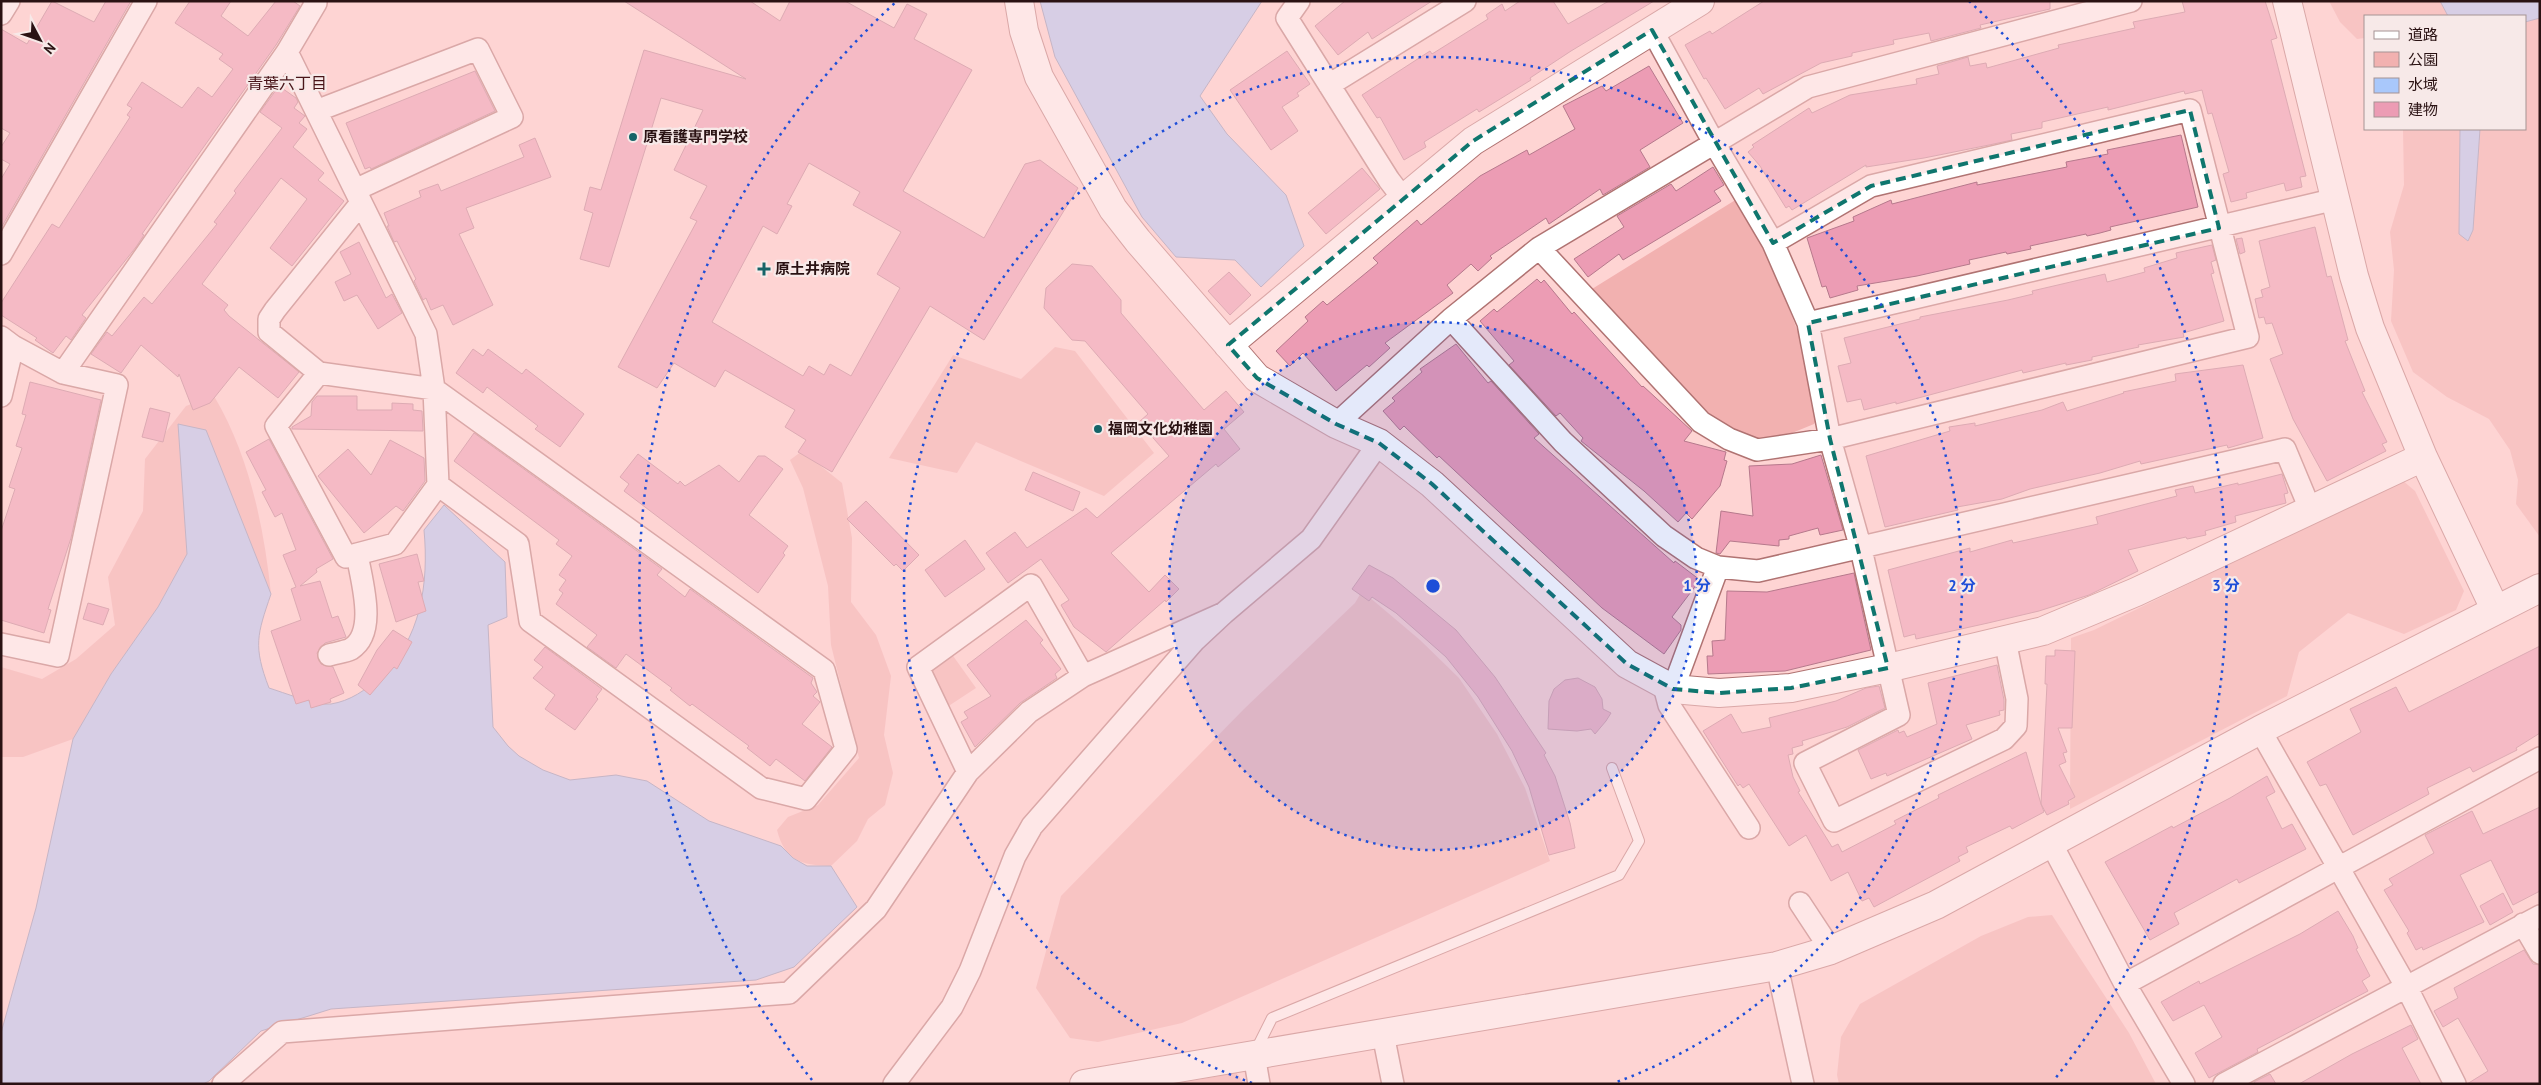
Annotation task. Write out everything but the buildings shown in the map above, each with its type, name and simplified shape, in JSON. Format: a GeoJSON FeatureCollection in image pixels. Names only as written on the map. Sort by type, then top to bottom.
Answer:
{"type":"FeatureCollection","features":[{"type":"Feature","properties":{"kind":"street"},"geometry":{"type":"LineString","coordinates":[[1,14],[9,1]]}},
{"type":"Feature","properties":{"kind":"street"},"geometry":{"type":"LineString","coordinates":[[1,254],[146,1]]}},
{"type":"Feature","properties":{"kind":"street"},"geometry":{"type":"LineString","coordinates":[[63,374],[287,52],[316,3],[314,1]]}},
{"type":"Feature","properties":{"kind":"street"},"geometry":{"type":"LineString","coordinates":[[1019,1],[1024,31],[1039,77],[1113,209],[1138,241],[1257,378],[1336,424],[1379,444],[1432,484],[1627,664],[1669,688],[1719,693],[1791,688],[1888,668],[2043,631],[2136,592],[2423,457]]}},
{"type":"Feature","properties":{"kind":"street"},"geometry":{"type":"LineString","coordinates":[[1299,1],[1287,18],[1389,180],[1402,197]]}},
{"type":"Feature","properties":{"kind":"street"},"geometry":{"type":"LineString","coordinates":[[1329,85],[1465,1]]}},
{"type":"Feature","properties":{"kind":"street"},"geometry":{"type":"LineString","coordinates":[[1228,345],[1402,197],[1473,141],[1700,1]]}},
{"type":"Feature","properties":{"kind":"street"},"geometry":{"type":"LineString","coordinates":[[1336,424],[1451,318],[1539,248],[1808,87],[2131,1]]}},
{"type":"Feature","properties":{"kind":"street"},"geometry":{"type":"LineString","coordinates":[[2286,1],[2354,276],[2370,328],[2423,457],[2495,609]]}},
{"type":"Feature","properties":{"kind":"street"},"geometry":{"type":"LineString","coordinates":[[1652,30],[1714,143],[1773,243],[1808,323],[1830,439],[1861,549],[1899,715],[1805,763],[1834,821],[2004,739],[2016,726],[2017,699],[2006,640]]}},
{"type":"Feature","properties":{"kind":"street"},"geometry":{"type":"LineString","coordinates":[[316,111],[478,49],[512,117],[358,197],[269,319],[269,332],[319,373],[434,388],[824,670],[846,749],[806,799],[761,788],[530,621],[518,544],[438,485]]}},
{"type":"Feature","properties":{"kind":"street"},"geometry":{"type":"LineString","coordinates":[[287,52],[426,334],[434,388],[438,485],[395,544],[346,557],[276,426],[319,373]]}},
{"type":"Feature","properties":{"kind":"street"},"geometry":{"type":"LineString","coordinates":[[1539,248],[1702,422],[1729,439],[1757,450],[1830,439],[2248,337],[2190,110],[1871,186],[1773,243]]}},
{"type":"Feature","properties":{"kind":"street"},"geometry":{"type":"LineString","coordinates":[[1808,323],[2219,228],[2336,198]]}},
{"type":"Feature","properties":{"kind":"street"},"geometry":{"type":"LineString","coordinates":[[1451,318],[1563,442],[1657,530],[1696,558],[1718,567],[1758,571],[1861,549],[2285,448],[2310,509]]}},
{"type":"Feature","properties":{"kind":"street"},"geometry":{"type":"LineString","coordinates":[[1,396],[7,342],[63,374],[117,385],[58,656],[1,644]]}},
{"type":"Feature","properties":{"kind":"street"},"geometry":{"type":"LineString","coordinates":[[894,1084],[952,1007],[970,972],[1015,856],[1032,826],[1194,641],[1224,613],[1312,539],[1379,444]]}},
{"type":"Feature","properties":{"kind":"street"},"geometry":{"type":"LineString","coordinates":[[329,655],[351,649],[366,632],[366,614],[357,554]]}},
{"type":"Feature","properties":{"kind":"street"},"geometry":{"type":"LineString","coordinates":[[1718,567],[1669,688],[1669,705],[1750,828]]}},
{"type":"Feature","properties":{"kind":"street"},"geometry":{"type":"LineString","coordinates":[[968,772],[918,667],[1031,584],[1083,676]]}},
{"type":"Feature","properties":{"kind":"street"},"geometry":{"type":"LineString","coordinates":[[1084,1084],[1777,966],[1831,950],[1936,904],[2260,730],[2495,609],[2540,588]]}},
{"type":"Feature","properties":{"kind":"street"},"geometry":{"type":"LineString","coordinates":[[223,1084],[282,1032],[789,993],[876,909],[968,772],[1030,712],[1083,676],[1224,613]]}},
{"type":"Feature","properties":{"kind":"street"},"geometry":{"type":"LineString","coordinates":[[2260,730],[2407,988],[2455,1084]]}},
{"type":"Feature","properties":{"kind":"street"},"geometry":{"type":"LineString","coordinates":[[2125,984],[2540,758]]}},
{"type":"Feature","properties":{"kind":"street"},"geometry":{"type":"LineString","coordinates":[[2051,843],[2125,984],[2184,1084]]}},
{"type":"Feature","properties":{"kind":"street"},"geometry":{"type":"LineString","coordinates":[[1800,903],[1831,950]]}},
{"type":"Feature","properties":{"kind":"street"},"geometry":{"type":"LineString","coordinates":[[2224,1084],[2532,920],[2540,953]]}},
{"type":"Feature","properties":{"kind":"street"},"geometry":{"type":"LineString","coordinates":[[1777,966],[1803,1084]]}},
{"type":"Feature","properties":{"kind":"street"},"geometry":{"type":"LineString","coordinates":[[1383,1034],[1393,1084]]}},
{"type":"Feature","properties":{"kind":"street"},"geometry":{"type":"LineString","coordinates":[[1254,1055],[1259,1084]]}},
{"type":"Feature","properties":{"kind":"lane"},"geometry":{"type":"LineString","coordinates":[[1254,1055],[1272,1018],[1619,875],[1639,841],[1612,768]]}},
{"type":"Feature","properties":{"kind":"highlighted area"},"geometry":{"type":"Polygon","coordinates":[[[1652,30],[1773,243],[1871,186],[2190,110],[2219,228],[1808,323],[1830,439],[1888,668],[1791,688],[1719,693],[1673,689],[1627,664],[1432,484],[1379,443],[1336,424],[1257,378],[1228,345],[1473,141],[1652,30]]]}},
{"type":"Feature","properties":{"kind":"green space"},"geometry":{"type":"Polygon","coordinates":[[[2329,1],[2440,1],[2447,15],[2364,15],[2364,38],[2357,39],[2340,22],[2329,1]]]}},
{"type":"Feature","properties":{"kind":"green space"},"geometry":{"type":"Polygon","coordinates":[[[2540,18],[2540,537],[2516,504],[2518,480],[2510,450],[2489,419],[2447,397],[2413,372],[2391,321],[2394,270],[2390,232],[2404,185],[2403,130],[2460,130],[2459,234],[2468,240],[2473,230],[2480,130],[2526,130],[2526,22],[2540,18]]]}},
{"type":"Feature","properties":{"kind":"green space"},"geometry":{"type":"Polygon","coordinates":[[[1737,199],[1766,249],[1798,332],[1818,417],[1814,424],[1775,440],[1743,437],[1711,415],[1663,369],[1592,289],[1737,199]]]}},
{"type":"Feature","properties":{"kind":"green space"},"geometry":{"type":"Polygon","coordinates":[[[1055,347],[1075,351],[1154,453],[1104,496],[976,442],[957,473],[889,458],[953,355],[1021,379],[1055,347]]]}},
{"type":"Feature","properties":{"kind":"green space"},"geometry":{"type":"Polygon","coordinates":[[[214,396],[237,442],[246,467],[259,517],[271,594],[212,446],[179,424],[187,554],[158,607],[111,674],[73,739],[23,757],[1,757],[1,667],[42,679],[76,659],[115,625],[108,577],[143,511],[145,459],[186,406],[214,396]]]}},
{"type":"Feature","properties":{"kind":"green space"},"geometry":{"type":"Polygon","coordinates":[[[802,451],[842,483],[852,538],[851,602],[876,635],[891,676],[884,735],[893,773],[885,805],[868,819],[857,841],[831,866],[803,862],[790,855],[780,840],[777,830],[788,817],[818,805],[859,758],[831,645],[828,586],[803,488],[790,460],[802,451]]]}},
{"type":"Feature","properties":{"kind":"green space"},"geometry":{"type":"Polygon","coordinates":[[[2402,480],[2415,491],[2464,591],[2456,610],[2404,634],[2348,613],[2299,652],[2287,696],[2070,809],[2071,638],[2094,630],[2402,480]]]}},
{"type":"Feature","properties":{"kind":"green space"},"geometry":{"type":"Polygon","coordinates":[[[1362,591],[1420,640],[1459,678],[1497,734],[1525,788],[1550,861],[1182,1023],[1098,1042],[1070,1038],[1036,988],[1061,896],[1244,709],[1355,603],[1362,591]]]}},
{"type":"Feature","properties":{"kind":"green space"},"geometry":{"type":"Polygon","coordinates":[[[951,653],[976,688],[947,707],[928,669],[951,653]]]}},
{"type":"Feature","properties":{"kind":"green space"},"geometry":{"type":"Polygon","coordinates":[[[2052,915],[2129,1033],[2156,1084],[1839,1084],[1837,1075],[1841,1037],[1860,1004],[1981,936],[2028,917],[2052,915]]]}},
{"type":"Feature","properties":{"kind":"green space"},"geometry":{"type":"Polygon","coordinates":[[[1236,1073],[1244,1084],[1175,1084],[1236,1073]]]}},
{"type":"Feature","properties":{"kind":"water"},"geometry":{"type":"Polygon","coordinates":[[[1040,1],[1262,1],[1200,96],[1227,134],[1286,195],[1304,246],[1261,287],[1235,260],[1176,257],[1142,217],[1055,57],[1040,1]]]}},
{"type":"Feature","properties":{"kind":"water"},"geometry":{"type":"Polygon","coordinates":[[[2440,1],[2540,1],[2540,18],[2526,22],[2526,15],[2447,15],[2440,1]]]}},
{"type":"Feature","properties":{"kind":"water"},"geometry":{"type":"Polygon","coordinates":[[[2460,130],[2480,130],[2473,230],[2468,241],[2459,234],[2460,130]]]}},
{"type":"Feature","properties":{"kind":"water"},"geometry":{"type":"Polygon","coordinates":[[[178,424],[206,430],[271,594],[260,631],[259,641],[261,661],[269,688],[309,701],[331,704],[357,694],[380,677],[405,646],[413,628],[423,590],[425,570],[424,530],[444,505],[505,562],[507,617],[488,625],[493,727],[508,746],[519,756],[543,770],[570,780],[616,775],[647,781],[709,821],[781,846],[793,858],[807,866],[831,866],[857,907],[794,967],[756,980],[331,1009],[261,1031],[209,1081],[203,1084],[1,1084],[1,1033],[36,908],[73,739],[111,674],[158,607],[187,554],[178,424]]]}},
{"type":"Feature","properties":{"kind":"place","name":"原看護専門学校"},"geometry":{"type":"Point","coordinates":[633,137]}},
{"type":"Feature","properties":{"kind":"place","name":"原土井病院"},"geometry":{"type":"Point","coordinates":[764,269]}},
{"type":"Feature","properties":{"kind":"place","name":"福岡文化幼稚園"},"geometry":{"type":"Point","coordinates":[1098,429]}},
{"type":"Feature","properties":{"kind":"district","name":"青葉六丁目"},"geometry":{"type":"Point","coordinates":[287,83]}}]}
